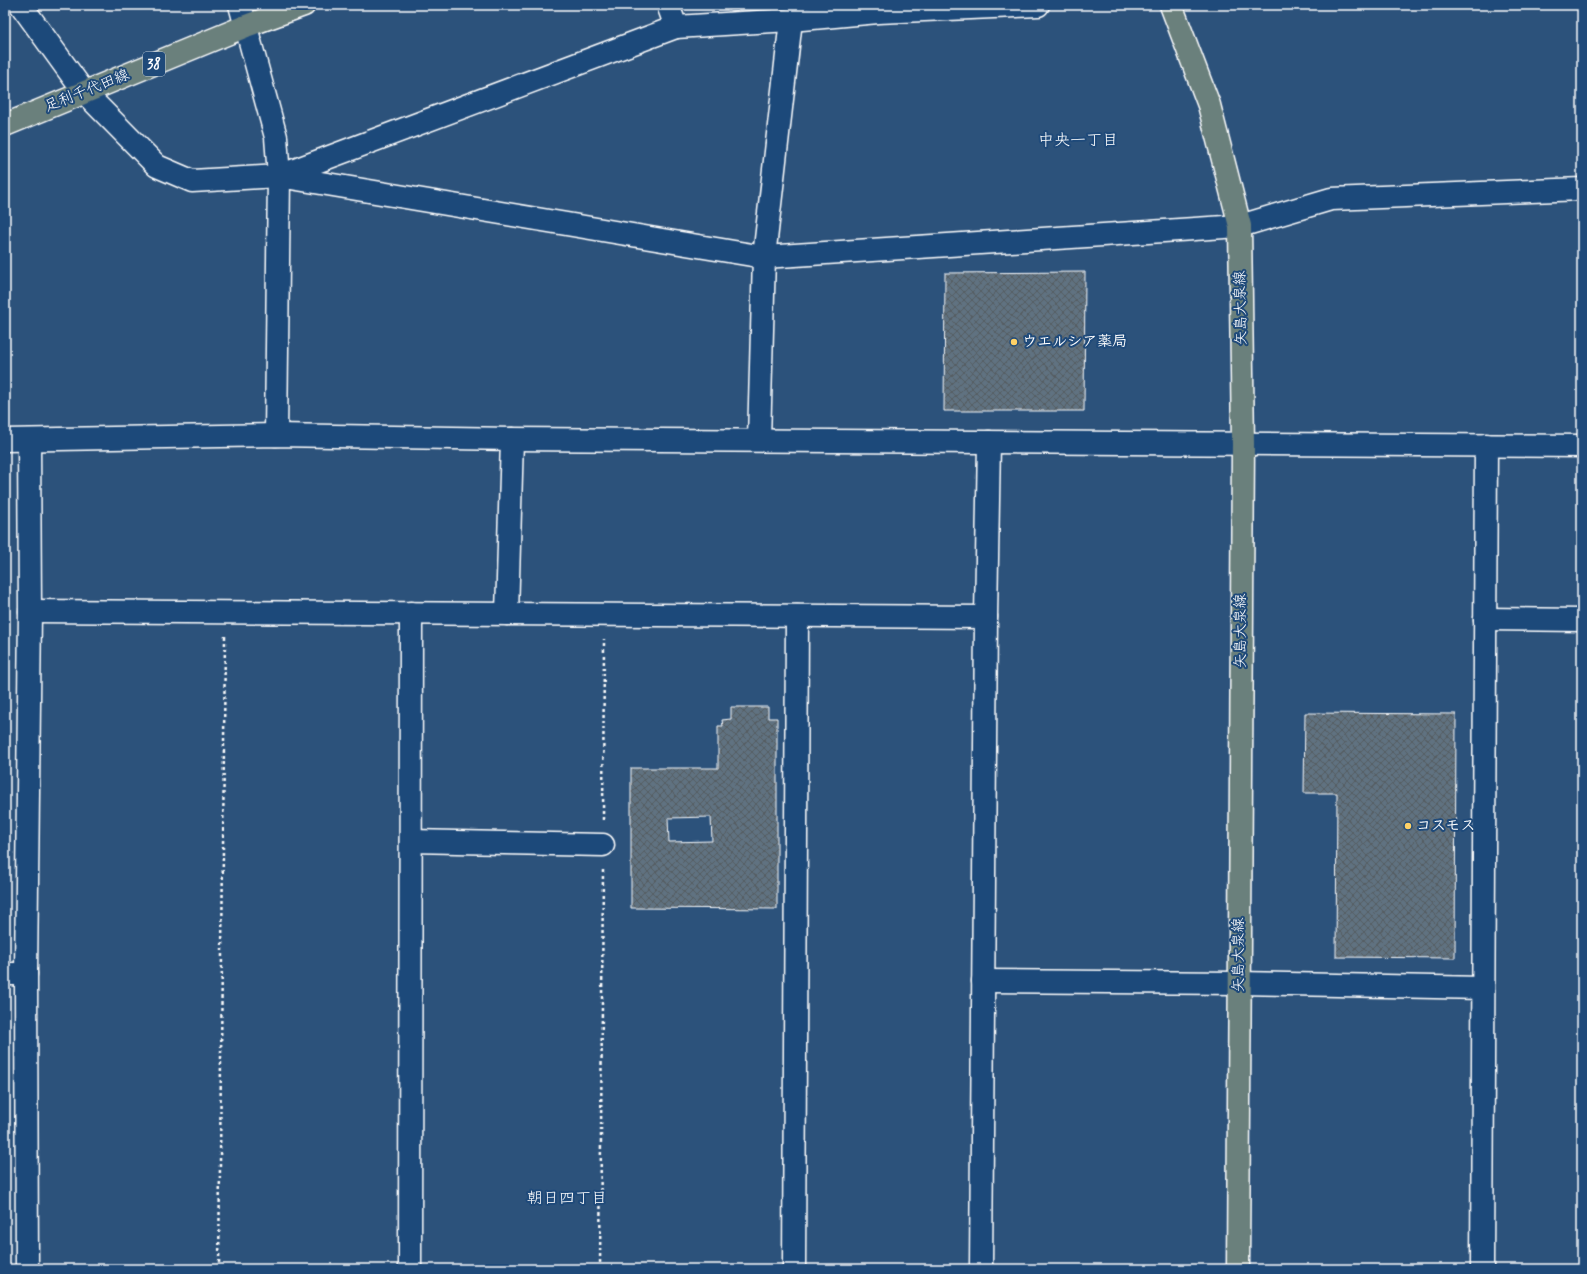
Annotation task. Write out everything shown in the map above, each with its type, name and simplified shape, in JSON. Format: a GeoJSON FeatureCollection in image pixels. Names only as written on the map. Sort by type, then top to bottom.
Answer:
{"type":"FeatureCollection","features":[{"type":"Feature","properties":{"kind":"main road","name":"足利千代田線"},"geometry":{"type":"LineString","coordinates":[[5,125],[246,26],[304,5]]}},
{"type":"Feature","properties":{"kind":"main road","name":"矢島大泉線"},"geometry":{"type":"LineString","coordinates":[[1171,5],[1210,105],[1240,226],[1243,444],[1238,1269]]}},
{"type":"Feature","properties":{"kind":"street"},"geometry":{"type":"LineString","coordinates":[[21,5],[84,92],[157,166],[192,182],[279,176],[764,257],[1240,226],[1330,199],[1582,189]]}},
{"type":"Feature","properties":{"kind":"street"},"geometry":{"type":"LineString","coordinates":[[240,5],[276,137],[279,176],[276,435]]}},
{"type":"Feature","properties":{"kind":"street"},"geometry":{"type":"LineString","coordinates":[[668,5],[676,27]]}},
{"type":"Feature","properties":{"kind":"street"},"geometry":{"type":"LineString","coordinates":[[279,176],[676,27],[791,20],[884,8],[1038,5]]}},
{"type":"Feature","properties":{"kind":"street"},"geometry":{"type":"LineString","coordinates":[[759,440],[764,257],[791,20]]}},
{"type":"Feature","properties":{"kind":"street"},"geometry":{"type":"LineString","coordinates":[[5,440],[276,435],[512,439],[1582,446]]}},
{"type":"Feature","properties":{"kind":"street"},"geometry":{"type":"LineString","coordinates":[[507,614],[512,439]]}},
{"type":"Feature","properties":{"kind":"street"},"geometry":{"type":"LineString","coordinates":[[27,1269],[26,974],[30,611],[29,440]]}},
{"type":"Feature","properties":{"kind":"street"},"geometry":{"type":"LineString","coordinates":[[981,1269],[986,617],[989,442]]}},
{"type":"Feature","properties":{"kind":"street"},"geometry":{"type":"LineString","coordinates":[[1482,1269],[1486,445]]}},
{"type":"Feature","properties":{"kind":"street"},"geometry":{"type":"LineString","coordinates":[[30,611],[986,617]]}},
{"type":"Feature","properties":{"kind":"street"},"geometry":{"type":"LineString","coordinates":[[410,1269],[411,614]]}},
{"type":"Feature","properties":{"kind":"street"},"geometry":{"type":"LineString","coordinates":[[794,1269],[797,616]]}},
{"type":"Feature","properties":{"kind":"street"},"geometry":{"type":"LineString","coordinates":[[1485,619],[1582,620]]}},
{"type":"Feature","properties":{"kind":"street"},"geometry":{"type":"LineString","coordinates":[[411,841],[603,845]]}},
{"type":"Feature","properties":{"kind":"street"},"geometry":{"type":"LineString","coordinates":[[5,974],[26,974]]}},
{"type":"Feature","properties":{"kind":"street"},"geometry":{"type":"LineString","coordinates":[[983,981],[1239,983],[1484,988]]}},
{"type":"Feature","properties":{"kind":"path"},"geometry":{"type":"LineString","coordinates":[[219,1269],[225,612]]}},
{"type":"Feature","properties":{"kind":"path"},"geometry":{"type":"LineString","coordinates":[[600,1269],[604,615]]}},
{"type":"Feature","properties":{"kind":"building"},"geometry":{"type":"Polygon","coordinates":[[[1085,272],[1084,411],[944,411],[945,273],[1085,272]]]}},
{"type":"Feature","properties":{"kind":"building"},"geometry":{"type":"Polygon","coordinates":[[[731,707],[768,707],[768,718],[777,718],[777,909],[631,908],[631,768],[718,768],[718,726],[723,726],[722,720],[731,719],[731,707]],[[711,817],[668,818],[669,842],[712,841],[711,817]]]}},
{"type":"Feature","properties":{"kind":"building"},"geometry":{"type":"Polygon","coordinates":[[[1305,713],[1456,714],[1455,958],[1336,957],[1337,793],[1304,793],[1305,713]]]}},
{"type":"Feature","properties":{"kind":"place","name":"ウエルシア薬局"},"geometry":{"type":"Point","coordinates":[1014,342]}},
{"type":"Feature","properties":{"kind":"place","name":"コスモス"},"geometry":{"type":"Point","coordinates":[1408,826]}},
{"type":"Feature","properties":{"kind":"district","name":"中央一丁目"},"geometry":{"type":"Point","coordinates":[1078,140]}},
{"type":"Feature","properties":{"kind":"district","name":"朝日四丁目"},"geometry":{"type":"Point","coordinates":[567,1198]}}]}
